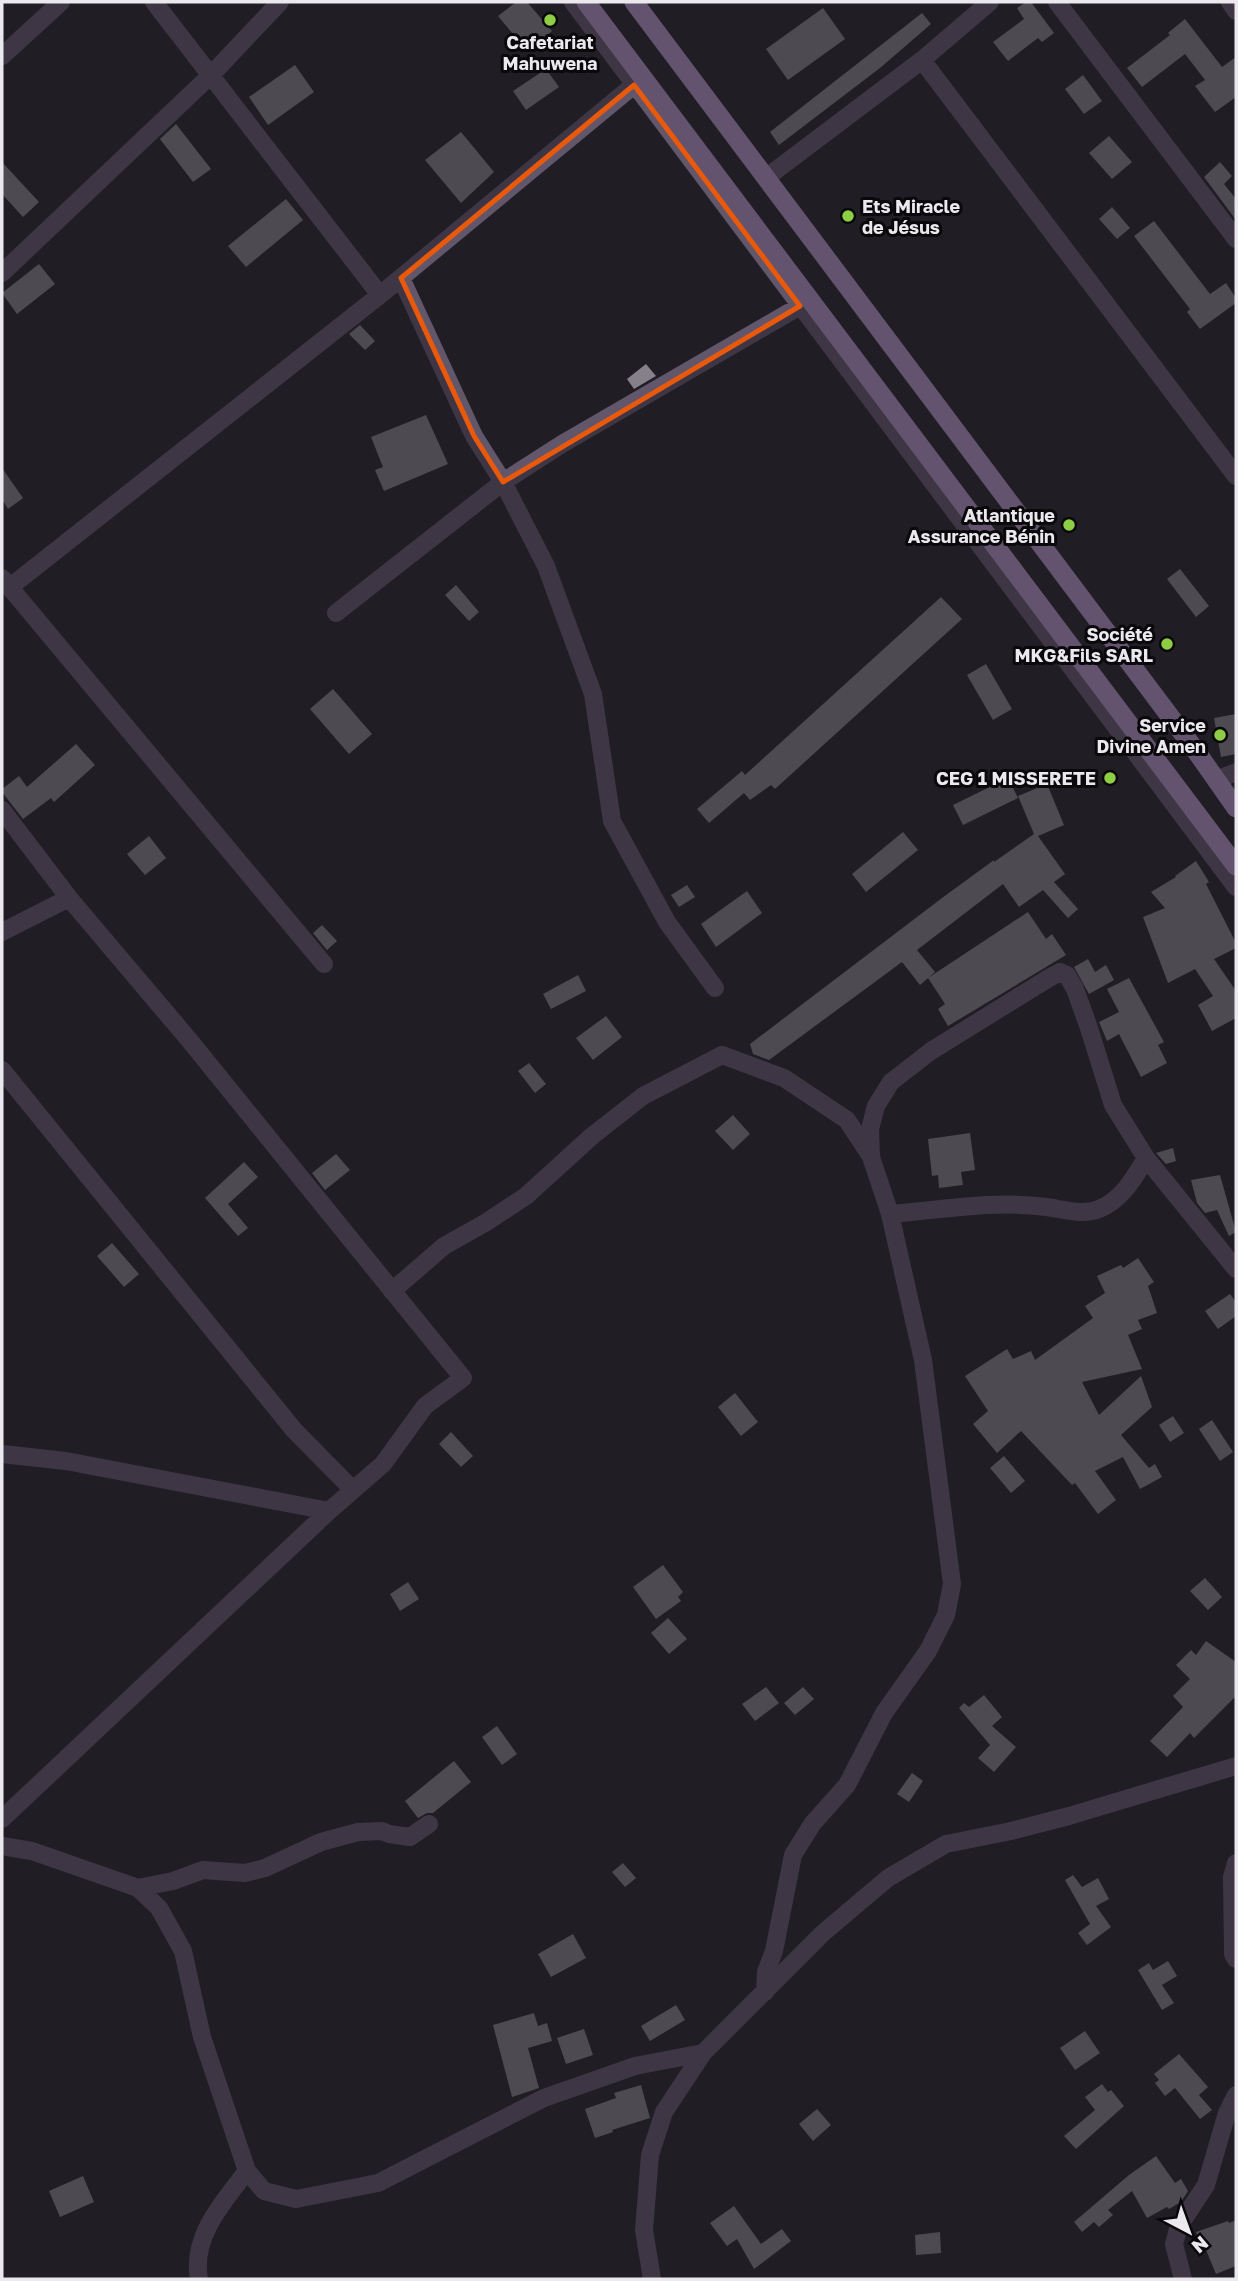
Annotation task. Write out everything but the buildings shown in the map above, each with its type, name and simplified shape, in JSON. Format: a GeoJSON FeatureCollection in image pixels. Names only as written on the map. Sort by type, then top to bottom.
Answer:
{"type":"FeatureCollection","features":[{"type":"Feature","properties":{"kind":"highway"},"geometry":{"type":"LineString","coordinates":[[586,2],[1236,866]]}},
{"type":"Feature","properties":{"kind":"highway"},"geometry":{"type":"LineString","coordinates":[[634,2],[1236,808]]}},
{"type":"Feature","properties":{"kind":"street"},"geometry":{"type":"LineString","coordinates":[[2,56],[61,2]]}},
{"type":"Feature","properties":{"kind":"street"},"geometry":{"type":"LineString","coordinates":[[154,2],[380,295]]}},
{"type":"Feature","properties":{"kind":"street"},"geometry":{"type":"LineString","coordinates":[[2,274],[211,75],[281,2]]}},
{"type":"Feature","properties":{"kind":"street"},"geometry":{"type":"LineString","coordinates":[[573,2],[1236,887]]}},
{"type":"Feature","properties":{"kind":"street"},"geometry":{"type":"LineString","coordinates":[[767,177],[922,60],[990,2]]}},
{"type":"Feature","properties":{"kind":"street"},"geometry":{"type":"LineString","coordinates":[[1057,2],[1236,239]]}},
{"type":"Feature","properties":{"kind":"street"},"geometry":{"type":"LineString","coordinates":[[1230,2],[1236,11]]}},
{"type":"Feature","properties":{"kind":"street"},"geometry":{"type":"LineString","coordinates":[[922,60],[1236,477]]}},
{"type":"Feature","properties":{"kind":"street"},"geometry":{"type":"LineString","coordinates":[[324,964],[6,582],[380,295],[634,85]]}},
{"type":"Feature","properties":{"kind":"street"},"geometry":{"type":"LineString","coordinates":[[401,278],[474,436],[503,482],[545,566],[593,694],[611,821],[667,922],[715,988]]}},
{"type":"Feature","properties":{"kind":"street"},"geometry":{"type":"LineString","coordinates":[[336,613],[503,482],[562,444],[800,306]]}},
{"type":"Feature","properties":{"kind":"street"},"geometry":{"type":"LineString","coordinates":[[1216,780],[1236,772]]}},
{"type":"Feature","properties":{"kind":"street"},"geometry":{"type":"LineString","coordinates":[[2,810],[69,898],[190,1041],[463,1378],[425,1406],[383,1464],[329,1511],[2,1819]]}},
{"type":"Feature","properties":{"kind":"street"},"geometry":{"type":"LineString","coordinates":[[2,932],[69,898]]}},
{"type":"Feature","properties":{"kind":"street"},"geometry":{"type":"LineString","coordinates":[[871,1157],[870,1129],[876,1106],[891,1082],[931,1051],[1060,972],[1067,975],[1075,989],[1113,1105],[1146,1158],[1236,1269]]}},
{"type":"Feature","properties":{"kind":"street"},"geometry":{"type":"LineString","coordinates":[[392,1291],[444,1246],[526,1196],[592,1136],[643,1096],[722,1055],[784,1078],[847,1120],[871,1157],[890,1214],[923,1360],[952,1584],[946,1615],[928,1651],[884,1713],[847,1785],[813,1823],[793,1855],[774,1951],[766,1972],[765,1992]]}},
{"type":"Feature","properties":{"kind":"street"},"geometry":{"type":"LineString","coordinates":[[2,1070],[294,1430],[353,1490]]}},
{"type":"Feature","properties":{"kind":"street"},"geometry":{"type":"LineString","coordinates":[[890,1214],[1019,1203],[1079,1212],[1097,1210],[1113,1201],[1130,1184],[1146,1158]]}},
{"type":"Feature","properties":{"kind":"street"},"geometry":{"type":"LineString","coordinates":[[2,1454],[66,1461],[329,1511]]}},
{"type":"Feature","properties":{"kind":"street"},"geometry":{"type":"LineString","coordinates":[[652,2279],[644,2230],[650,2155],[664,2112],[703,2053],[823,1933],[888,1878],[946,1844],[1057,1819],[1236,1766]]}},
{"type":"Feature","properties":{"kind":"street"},"geometry":{"type":"LineString","coordinates":[[138,1888],[173,1881],[203,1870],[245,1873],[265,1868],[321,1842],[358,1832],[372,1830],[410,1837],[429,1824]]}},
{"type":"Feature","properties":{"kind":"street"},"geometry":{"type":"LineString","coordinates":[[2,1846],[32,1851],[138,1888],[159,1908],[183,1951],[202,2037],[247,2171],[264,2191],[296,2199],[378,2183],[544,2098],[635,2066],[703,2053]]}},
{"type":"Feature","properties":{"kind":"street"},"geometry":{"type":"LineString","coordinates":[[1236,1863],[1232,1877],[1233,1954],[1236,1959]]}},
{"type":"Feature","properties":{"kind":"street"},"geometry":{"type":"LineString","coordinates":[[1183,2279],[1174,2244],[1179,2227],[1206,2185],[1227,2113],[1236,2095]]}},
{"type":"Feature","properties":{"kind":"street"},"geometry":{"type":"LineString","coordinates":[[199,2279],[197,2270],[200,2245],[216,2211],[247,2171]]}},
{"type":"Feature","properties":{"kind":"highlighted area"},"geometry":{"type":"Polygon","coordinates":[[[634,85],[800,306],[503,482],[474,436],[401,278],[634,85]]]}},
{"type":"Feature","properties":{"kind":"place","name":"Cafetariat Mahuwena"},"geometry":{"type":"Point","coordinates":[550,20]}},
{"type":"Feature","properties":{"kind":"place","name":"Ets Miracle de Jésus"},"geometry":{"type":"Point","coordinates":[848,216]}},
{"type":"Feature","properties":{"kind":"place","name":"Atlantique Assurance Bénin"},"geometry":{"type":"Point","coordinates":[1069,525]}},
{"type":"Feature","properties":{"kind":"place","name":"Société MKG&Fils SARL"},"geometry":{"type":"Point","coordinates":[1167,644]}},
{"type":"Feature","properties":{"kind":"place","name":"Service Divine Amen"},"geometry":{"type":"Point","coordinates":[1220,735]}},
{"type":"Feature","properties":{"kind":"place","name":"CEG 1 MISSERETE"},"geometry":{"type":"Point","coordinates":[1110,778]}}]}
